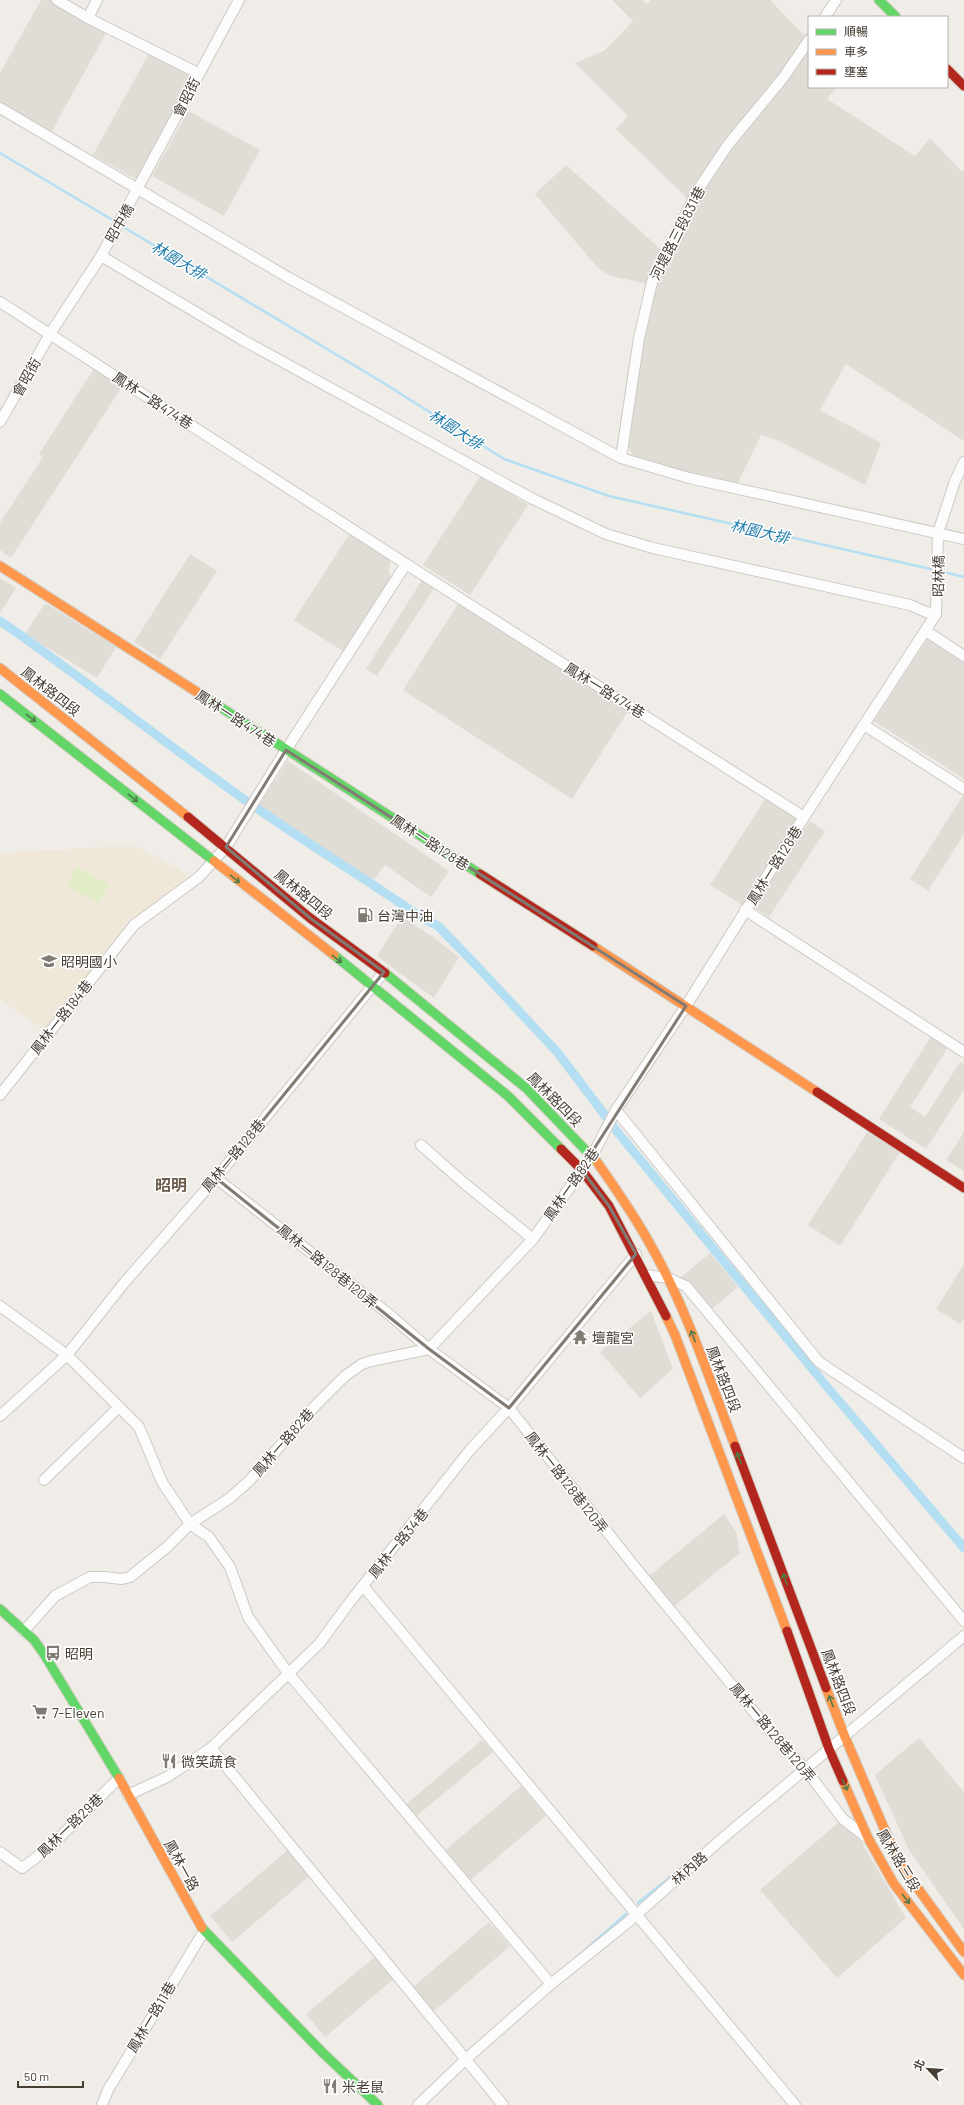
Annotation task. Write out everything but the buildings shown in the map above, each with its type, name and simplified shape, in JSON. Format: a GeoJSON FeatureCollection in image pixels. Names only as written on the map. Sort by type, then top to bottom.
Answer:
{"type":"FeatureCollection","features":[{"type":"Feature","properties":{"kind":"main road"},"geometry":{"type":"LineString","coordinates":[[879,0],[895,16]]}},
{"type":"Feature","properties":{"kind":"main road"},"geometry":{"type":"LineString","coordinates":[[948,70],[964,86]]}},
{"type":"Feature","properties":{"kind":"main road","name":"鳳林一路474巷"},"geometry":{"type":"LineString","coordinates":[[0,566],[286,750]]}},
{"type":"Feature","properties":{"kind":"main road","name":"鳳林路四段"},"geometry":{"type":"LineString","coordinates":[[0,668],[226,847],[310,918],[384,972],[526,1088],[592,1156],[622,1197],[651,1245],[690,1327],[845,1737]]}},
{"type":"Feature","properties":{"kind":"main road"},"geometry":{"type":"LineString","coordinates":[[0,694],[372,985],[513,1100],[581,1169],[608,1206],[636,1254],[674,1335],[795,1651],[829,1749]]}},
{"type":"Feature","properties":{"kind":"main road","name":"鳳林一路128巷"},"geometry":{"type":"LineString","coordinates":[[286,750],[686,1006],[964,1188]]}},
{"type":"Feature","properties":{"kind":"main road","name":"鳳林一路"},"geometry":{"type":"LineString","coordinates":[[0,1609],[24,1631],[44,1654],[119,1778],[204,1931],[322,2052],[378,2105]]}},
{"type":"Feature","properties":{"kind":"main road","name":"鳳林路三段"},"geometry":{"type":"LineString","coordinates":[[845,1737],[898,1861],[964,1952]]}},
{"type":"Feature","properties":{"kind":"main road","name":"鳳林路三段"},"geometry":{"type":"LineString","coordinates":[[829,1749],[868,1838],[894,1884],[964,1974]]}},
{"type":"Feature","properties":{"kind":"street"},"geometry":{"type":"LineString","coordinates":[[57,0],[88,18],[198,73]]}},
{"type":"Feature","properties":{"kind":"street"},"geometry":{"type":"LineString","coordinates":[[88,18],[97,0]]}},
{"type":"Feature","properties":{"kind":"street","name":"會昭街"},"geometry":{"type":"LineString","coordinates":[[136,192],[198,73],[239,0]]}},
{"type":"Feature","properties":{"kind":"street"},"geometry":{"type":"LineString","coordinates":[[826,16],[836,0]]}},
{"type":"Feature","properties":{"kind":"street","name":"河堤路三段831巷"},"geometry":{"type":"LineString","coordinates":[[620,458],[639,338],[652,282],[698,190],[727,146],[783,78],[808,41]]}},
{"type":"Feature","properties":{"kind":"street"},"geometry":{"type":"LineString","coordinates":[[0,108],[136,192],[289,278],[620,458],[689,478],[939,538],[964,539]]}},
{"type":"Feature","properties":{"kind":"street","name":"昭中橋"},"geometry":{"type":"LineString","coordinates":[[102,253],[136,192]]}},
{"type":"Feature","properties":{"kind":"street"},"geometry":{"type":"LineString","coordinates":[[102,253],[248,343],[531,498],[606,534],[653,548],[910,605],[926,612],[937,611]]}},
{"type":"Feature","properties":{"kind":"street","name":"會昭街"},"geometry":{"type":"LineString","coordinates":[[0,422],[50,334],[102,253]]}},
{"type":"Feature","properties":{"kind":"street","name":"鳳林一路474巷"},"geometry":{"type":"LineString","coordinates":[[0,302],[406,564],[804,817]]}},
{"type":"Feature","properties":{"kind":"street","name":"昭林橋"},"geometry":{"type":"LineString","coordinates":[[937,611],[939,538],[955,481],[964,462]]}},
{"type":"Feature","properties":{"kind":"street","name":"鳳林一路474巷"},"geometry":{"type":"LineString","coordinates":[[286,750],[406,564]]}},
{"type":"Feature","properties":{"kind":"street","name":"鳳林一路128巷"},"geometry":{"type":"LineString","coordinates":[[615,1114],[686,1006],[804,817],[926,631],[937,611]]}},
{"type":"Feature","properties":{"kind":"street"},"geometry":{"type":"LineString","coordinates":[[926,631],[964,656]]}},
{"type":"Feature","properties":{"kind":"street"},"geometry":{"type":"LineString","coordinates":[[864,724],[964,789]]}},
{"type":"Feature","properties":{"kind":"street"},"geometry":{"type":"LineString","coordinates":[[214,862],[226,847],[286,750]]}},
{"type":"Feature","properties":{"kind":"street","name":"鳳林一路184巷"},"geometry":{"type":"LineString","coordinates":[[0,1095],[134,925],[199,877],[214,862]]}},
{"type":"Feature","properties":{"kind":"street"},"geometry":{"type":"LineString","coordinates":[[745,910],[964,1052]]}},
{"type":"Feature","properties":{"kind":"street","name":"鳳林一路128巷"},"geometry":{"type":"LineString","coordinates":[[0,1416],[67,1355],[124,1283],[216,1178],[384,972]]}},
{"type":"Feature","properties":{"kind":"street"},"geometry":{"type":"LineString","coordinates":[[615,1114],[819,1362],[964,1458]]}},
{"type":"Feature","properties":{"kind":"street","name":"鳳林一路82巷"},"geometry":{"type":"LineString","coordinates":[[24,1631],[54,1596],[90,1577],[122,1579],[130,1576],[167,1547],[190,1524],[230,1498],[250,1480],[315,1406],[344,1376],[362,1364],[371,1361],[429,1349],[533,1239],[581,1169],[592,1156],[615,1114]]}},
{"type":"Feature","properties":{"kind":"street"},"geometry":{"type":"LineString","coordinates":[[421,1145],[465,1184],[533,1239]]}},
{"type":"Feature","properties":{"kind":"street","name":"鳳林一路128巷120弄"},"geometry":{"type":"LineString","coordinates":[[216,1178],[390,1315],[429,1349],[509,1408],[763,1723],[806,1770],[843,1819],[868,1838]]}},
{"type":"Feature","properties":{"kind":"street","name":"鳳林一路34巷"},"geometry":{"type":"LineString","coordinates":[[128,1795],[167,1777],[212,1748],[319,1644],[470,1450],[509,1408],[636,1254]]}},
{"type":"Feature","properties":{"kind":"street"},"geometry":{"type":"LineString","coordinates":[[646,1275],[668,1278],[686,1286],[964,1621]]}},
{"type":"Feature","properties":{"kind":"street"},"geometry":{"type":"LineString","coordinates":[[0,1306],[67,1355],[118,1408],[139,1427],[162,1482],[190,1524],[209,1537],[230,1566],[248,1617],[288,1673],[551,1984]]}},
{"type":"Feature","properties":{"kind":"street"},"geometry":{"type":"LineString","coordinates":[[44,1480],[118,1408]]}},
{"type":"Feature","properties":{"kind":"street"},"geometry":{"type":"LineString","coordinates":[[363,1586],[795,2105]]}},
{"type":"Feature","properties":{"kind":"street","name":"林內路"},"geometry":{"type":"LineString","coordinates":[[418,2105],[465,2060],[551,1984],[637,1914],[724,1837],[806,1770],[829,1749],[962,1641]]}},
{"type":"Feature","properties":{"kind":"street"},"geometry":{"type":"LineString","coordinates":[[212,1748],[503,2105]]}},
{"type":"Feature","properties":{"kind":"street","name":"鳳林一路29巷"},"geometry":{"type":"LineString","coordinates":[[0,1852],[22,1868],[49,1848],[119,1778]]}},
{"type":"Feature","properties":{"kind":"street","name":"鳳林一路11巷"},"geometry":{"type":"LineString","coordinates":[[102,2105],[108,2090],[204,1931]]}},
{"type":"Feature","properties":{"kind":"highlighted area"},"geometry":{"type":"Polygon","coordinates":[[[286,750],[686,1006],[581,1169],[609,1206],[636,1254],[509,1408],[429,1349],[216,1178],[384,972],[310,918],[226,847],[286,750]]]}},
{"type":"Feature","properties":{"kind":"shaded area"},"geometry":{"type":"Polygon","coordinates":[[[41,0],[59,0],[109,28],[50,134],[0,106],[0,73],[41,0]]]}},
{"type":"Feature","properties":{"kind":"shaded area"},"geometry":{"type":"Polygon","coordinates":[[[612,0],[643,0],[647,4],[651,0],[770,0],[804,35],[808,33],[808,88],[836,88],[827,99],[915,156],[930,138],[962,172],[964,169],[964,441],[846,364],[820,410],[881,443],[865,485],[777,440],[761,435],[737,485],[640,461],[633,456],[627,443],[649,284],[611,276],[598,268],[535,194],[566,165],[665,253],[690,201],[616,129],[628,116],[575,63],[604,51],[633,21],[612,0]]]}},
{"type":"Feature","properties":{"kind":"shaded area"},"geometry":{"type":"Polygon","coordinates":[[[151,50],[194,74],[136,179],[93,155],[151,50]]]}},
{"type":"Feature","properties":{"kind":"shaded area"},"geometry":{"type":"Polygon","coordinates":[[[188,111],[260,150],[224,216],[152,176],[188,111]]]}},
{"type":"Feature","properties":{"kind":"shaded area"},"geometry":{"type":"Polygon","coordinates":[[[97,364],[125,382],[11,558],[0,550],[0,523],[43,457],[39,454],[97,364]]]}},
{"type":"Feature","properties":{"kind":"shaded area"},"geometry":{"type":"Polygon","coordinates":[[[481,475],[528,505],[470,595],[423,565],[481,475]]]}},
{"type":"Feature","properties":{"kind":"shaded area"},"geometry":{"type":"Polygon","coordinates":[[[352,530],[391,555],[389,572],[391,578],[344,652],[294,620],[352,530]]]}},
{"type":"Feature","properties":{"kind":"shaded area"},"geometry":{"type":"Polygon","coordinates":[[[190,554],[217,571],[160,659],[134,642],[190,554]]]}},
{"type":"Feature","properties":{"kind":"shaded area"},"geometry":{"type":"Polygon","coordinates":[[[0,578],[16,588],[0,613],[0,578]]]}},
{"type":"Feature","properties":{"kind":"shaded area"},"geometry":{"type":"Polygon","coordinates":[[[422,580],[434,588],[377,676],[366,669],[422,580]]]}},
{"type":"Feature","properties":{"kind":"shaded area"},"geometry":{"type":"Polygon","coordinates":[[[461,599],[630,708],[572,799],[403,690],[461,599]]]}},
{"type":"Feature","properties":{"kind":"shaded area"},"geometry":{"type":"Polygon","coordinates":[[[45,603],[116,647],[97,678],[25,634],[45,603]]]}},
{"type":"Feature","properties":{"kind":"shaded area"},"geometry":{"type":"Polygon","coordinates":[[[928,638],[964,661],[964,779],[874,721],[928,638]]]}},
{"type":"Feature","properties":{"kind":"shaded area"},"geometry":{"type":"Polygon","coordinates":[[[288,761],[449,871],[431,897],[385,865],[370,885],[259,805],[288,761]]]}},
{"type":"Feature","properties":{"kind":"shaded area"},"geometry":{"type":"Polygon","coordinates":[[[964,794],[964,834],[928,891],[910,879],[964,794]]]}},
{"type":"Feature","properties":{"kind":"shaded area"},"geometry":{"type":"Polygon","coordinates":[[[767,796],[801,818],[744,906],[710,885],[767,796]]]}},
{"type":"Feature","properties":{"kind":"shaded area"},"geometry":{"type":"Polygon","coordinates":[[[810,821],[825,831],[769,917],[754,907],[810,821]]]}},
{"type":"Feature","properties":{"kind":"shaded area","name":"昭明國小"},"geometry":{"type":"Polygon","coordinates":[[[103,847],[137,847],[178,868],[188,877],[127,923],[44,1030],[0,999],[0,853],[103,847]]]}},
{"type":"Feature","properties":{"kind":"shaded area"},"geometry":{"type":"Polygon","coordinates":[[[402,917],[433,937],[459,957],[434,998],[377,956],[402,917]]]}},
{"type":"Feature","properties":{"kind":"shaded area"},"geometry":{"type":"Polygon","coordinates":[[[932,1035],[949,1046],[910,1107],[925,1117],[960,1062],[963,1064],[964,1062],[964,1090],[926,1149],[879,1119],[932,1035]]]}},
{"type":"Feature","properties":{"kind":"shaded area"},"geometry":{"type":"Polygon","coordinates":[[[868,1131],[900,1152],[840,1246],[808,1225],[868,1131]]]}},
{"type":"Feature","properties":{"kind":"shaded area"},"geometry":{"type":"Polygon","coordinates":[[[964,1132],[964,1171],[946,1160],[964,1132]]]}},
{"type":"Feature","properties":{"kind":"shaded area"},"geometry":{"type":"Polygon","coordinates":[[[710,1253],[738,1287],[707,1313],[679,1279],[710,1253]]]}},
{"type":"Feature","properties":{"kind":"shaded area"},"geometry":{"type":"Polygon","coordinates":[[[964,1264],[964,1319],[960,1324],[936,1309],[964,1264]]]}},
{"type":"Feature","properties":{"kind":"shaded area"},"geometry":{"type":"Polygon","coordinates":[[[651,1311],[673,1369],[640,1398],[600,1352],[651,1311]]]}},
{"type":"Feature","properties":{"kind":"shaded area"},"geometry":{"type":"Polygon","coordinates":[[[724,1514],[736,1532],[740,1553],[673,1607],[648,1577],[724,1514]]]}},
{"type":"Feature","properties":{"kind":"shaded area"},"geometry":{"type":"Polygon","coordinates":[[[919,1738],[964,1792],[964,1929],[909,1850],[875,1775],[919,1738]]]}},
{"type":"Feature","properties":{"kind":"shaded area"},"geometry":{"type":"Polygon","coordinates":[[[482,1740],[493,1752],[413,1819],[403,1807],[482,1740]]]}},
{"type":"Feature","properties":{"kind":"shaded area"},"geometry":{"type":"Polygon","coordinates":[[[521,1786],[546,1816],[467,1883],[442,1853],[521,1786]]]}},
{"type":"Feature","properties":{"kind":"shaded area"},"geometry":{"type":"Polygon","coordinates":[[[846,1816],[906,1918],[837,1978],[760,1890],[846,1816]]]}},
{"type":"Feature","properties":{"kind":"shaded area"},"geometry":{"type":"Polygon","coordinates":[[[289,1849],[311,1875],[232,1942],[210,1916],[289,1849]]]}},
{"type":"Feature","properties":{"kind":"shaded area"},"geometry":{"type":"Polygon","coordinates":[[[489,1922],[510,1946],[434,2011],[413,1987],[489,1922]]]}},
{"type":"Feature","properties":{"kind":"shaded area"},"geometry":{"type":"Polygon","coordinates":[[[376,1956],[395,1978],[325,2037],[306,2014],[376,1956]]]}},
{"type":"Feature","properties":{"kind":"green space"},"geometry":{"type":"Polygon","coordinates":[[[77,867],[109,885],[99,903],[67,885],[77,867]]]}},
{"type":"Feature","properties":{"kind":"waterway","name":"林園大排"},"geometry":{"type":"LineString","coordinates":[[0,153],[116,222]]}},
{"type":"Feature","properties":{"kind":"waterway","name":"林園大排"},"geometry":{"type":"LineString","coordinates":[[120,225],[382,382],[504,459],[609,496],[935,570]]}},
{"type":"Feature","properties":{"kind":"waterway","name":"林園大排"},"geometry":{"type":"LineString","coordinates":[[940,571],[964,577]]}},
{"type":"Feature","properties":{"kind":"waterway"},"geometry":{"type":"LineString","coordinates":[[0,621],[258,809],[419,916],[438,926],[558,1053],[619,1134],[828,1388],[964,1548]]}},
{"type":"Feature","properties":{"kind":"waterway"},"geometry":{"type":"LineString","coordinates":[[638,1903],[689,1862]]}},
{"type":"Feature","properties":{"kind":"waterway"},"geometry":{"type":"LineString","coordinates":[[575,1959],[626,1914]]}},
{"type":"Feature","properties":{"kind":"traffic: fast"},"geometry":{"type":"LineString","coordinates":[[879,0],[895,16]]}},
{"type":"Feature","properties":{"kind":"traffic: fast"},"geometry":{"type":"LineString","coordinates":[[0,694],[214,861]]}},
{"type":"Feature","properties":{"kind":"traffic: fast"},"geometry":{"type":"LineString","coordinates":[[200,694],[480,874]]}},
{"type":"Feature","properties":{"kind":"traffic: fast"},"geometry":{"type":"LineString","coordinates":[[334,955],[508,1096],[561,1149]]}},
{"type":"Feature","properties":{"kind":"traffic: fast"},"geometry":{"type":"LineString","coordinates":[[385,973],[526,1088],[597,1162]]}},
{"type":"Feature","properties":{"kind":"traffic: fast"},"geometry":{"type":"LineString","coordinates":[[0,1609],[34,1640],[44,1654],[119,1778]]}},
{"type":"Feature","properties":{"kind":"traffic: fast"},"geometry":{"type":"LineString","coordinates":[[202,1928],[322,2052],[378,2105]]}},
{"type":"Feature","properties":{"kind":"traffic: slow"},"geometry":{"type":"LineString","coordinates":[[0,566],[200,694]]}},
{"type":"Feature","properties":{"kind":"traffic: slow"},"geometry":{"type":"LineString","coordinates":[[0,668],[188,817]]}},
{"type":"Feature","properties":{"kind":"traffic: slow"},"geometry":{"type":"LineString","coordinates":[[214,861],[334,955]]}},
{"type":"Feature","properties":{"kind":"traffic: slow"},"geometry":{"type":"LineString","coordinates":[[593,946],[817,1092]]}},
{"type":"Feature","properties":{"kind":"traffic: slow"},"geometry":{"type":"LineString","coordinates":[[597,1162],[638,1223],[663,1268],[686,1318],[735,1446]]}},
{"type":"Feature","properties":{"kind":"traffic: slow"},"geometry":{"type":"LineString","coordinates":[[666,1316],[675,1335],[787,1631]]}},
{"type":"Feature","properties":{"kind":"traffic: slow"},"geometry":{"type":"LineString","coordinates":[[826,1688],[845,1737],[898,1861],[964,1952]]}},
{"type":"Feature","properties":{"kind":"traffic: slow"},"geometry":{"type":"LineString","coordinates":[[119,1778],[202,1928]]}},
{"type":"Feature","properties":{"kind":"traffic: slow"},"geometry":{"type":"LineString","coordinates":[[843,1781],[868,1838],[894,1884],[964,1975]]}},
{"type":"Feature","properties":{"kind":"traffic: jam"},"geometry":{"type":"LineString","coordinates":[[948,70],[964,86]]}},
{"type":"Feature","properties":{"kind":"traffic: jam"},"geometry":{"type":"LineString","coordinates":[[188,817],[310,918],[385,973]]}},
{"type":"Feature","properties":{"kind":"traffic: jam"},"geometry":{"type":"LineString","coordinates":[[480,874],[593,946]]}},
{"type":"Feature","properties":{"kind":"traffic: jam"},"geometry":{"type":"LineString","coordinates":[[817,1092],[964,1188]]}},
{"type":"Feature","properties":{"kind":"traffic: jam"},"geometry":{"type":"LineString","coordinates":[[561,1149],[581,1169],[609,1206],[666,1316]]}},
{"type":"Feature","properties":{"kind":"traffic: jam"},"geometry":{"type":"LineString","coordinates":[[735,1446],[826,1688]]}},
{"type":"Feature","properties":{"kind":"traffic: jam"},"geometry":{"type":"LineString","coordinates":[[787,1631],[829,1749],[843,1781]]}},
{"type":"Feature","properties":{"kind":"place","name":"台灣中油"},"geometry":{"type":"Point","coordinates":[365,915]}},
{"type":"Feature","properties":{"kind":"place","name":"昭明國小"},"geometry":{"type":"Point","coordinates":[49,961]}},
{"type":"Feature","properties":{"kind":"place","name":"壇龍宮"},"geometry":{"type":"Point","coordinates":[580,1337]}},
{"type":"Feature","properties":{"kind":"place","name":"昭明"},"geometry":{"type":"Point","coordinates":[53,1653]}},
{"type":"Feature","properties":{"kind":"place","name":"7-Eleven"},"geometry":{"type":"Point","coordinates":[40,1712]}},
{"type":"Feature","properties":{"kind":"place","name":"微笑蔬食"},"geometry":{"type":"Point","coordinates":[169,1761]}},
{"type":"Feature","properties":{"kind":"place","name":"米老鼠"},"geometry":{"type":"Point","coordinates":[330,2086]}},
{"type":"Feature","properties":{"kind":"district","name":"昭明"},"geometry":{"type":"Point","coordinates":[171,1184]}}]}
